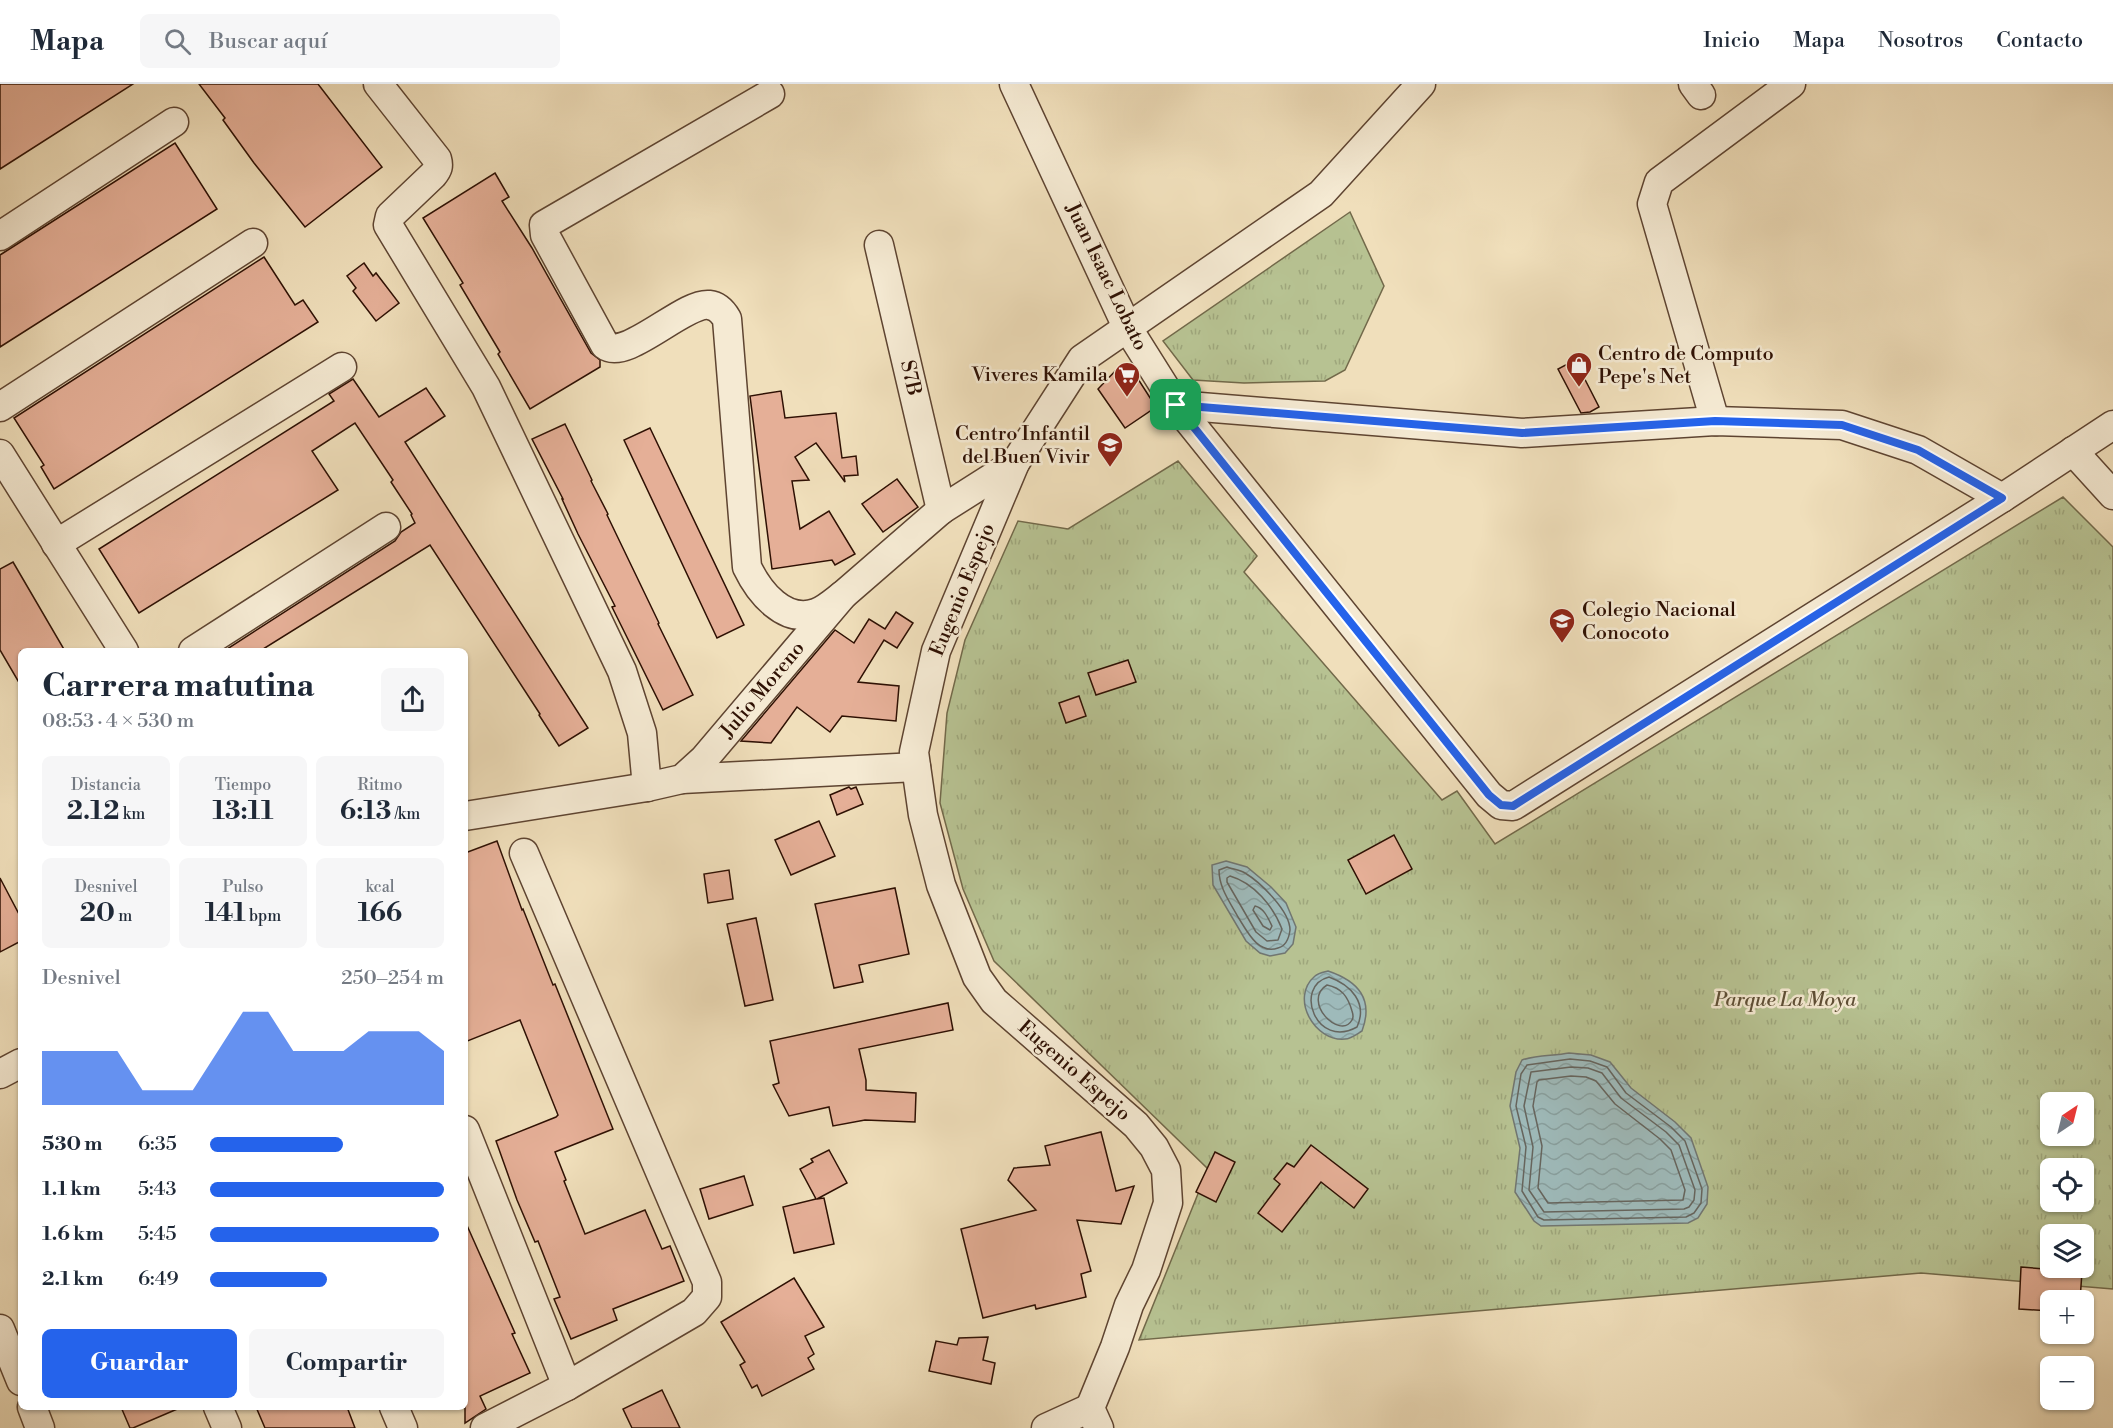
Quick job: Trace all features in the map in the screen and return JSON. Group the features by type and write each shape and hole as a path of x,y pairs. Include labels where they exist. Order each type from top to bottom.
{"street":[{"path":"378,84 438,163 438,168 433,175 390,216 388,225 486,387 622,671 642,733 647,788"},
{"name":"Juan Isaac Lobato","path":"1014,84 1127,327 1176,405 1489,795 1501,805 1513,806 2002,498"},
{"name":"Eugenio Espejo","path":"1094,1418 1129,1305 1146,1270 1168,1203 1166,1170 1154,1147 1136,1125 994,1001 977,977 940,885 923,816 914,752 936,651 1015,463 1082,359 1321,194 1421,84"},
{"path":"1715,421 1652,204 1654,194 1659,182 1791,84"},
{"path":"770,94 544,225 545,235 605,345 609,348 617,349 631,343 695,308 707,304 717,307 723,313 727,319 747,567 755,584 786,613 802,615 817,613 843,595"},
{"path":"0,236 174,122"},
{"path":"0,408 253,243"},
{"name":"S7B","path":"879,245 941,510"},
{"path":"56,544 342,367"},
{"path":"1176,405 1522,433 1715,421 1842,425 1918,450 2002,498 2113,425"},
{"path":"2073,451 2113,495"},
{"path":"0,454 122,648"},
{"name":"Julio Moreno","path":"468,816 647,788 682,778 704,759 843,595 941,510 1015,463"},
{"path":"198,648 386,527"},
{"path":"682,778 916,767"},
{"path":"485,1428 567,1386 694,1312 707,1297 707,1282 525,853"},
{"path":"0,1074 18,1065"},
{"path":"468,1138 567,1386"},
{"path":"0,1329 18,1374"},
{"path":"33,1410 40,1428"},
{"path":"219,1410 227,1428"},
{"path":"395,1410 403,1428"},
{"path":"1046,1428 1094,1418"}],"green space":[{"path":"1350,212 1384,286 1345,370 1325,381 1244,383 1193,380 1163,341"},
{"name":"Parque La Moya","path":"1178,461 1257,556 1244,572 1442,800 1457,791 1495,844 2063,497 2113,547 2113,1289 1921,1273 1139,1340 1208,1169 994,961 963,889 940,803 947,713 965,640 1018,521 1068,529"}],"water":[{"path":"1226,861 1247,867 1286,903 1296,927 1293,944 1285,953 1270,956 1260,953 1246,941 1213,885 1212,865"},
{"path":"1328,971 1348,980 1361,993 1364,1001 1366,1010 1362,1031 1349,1038 1334,1038 1324,1034 1315,1026 1305,1006 1304,996 1308,985 1316,975"},
{"path":"1569,1053 1591,1055 1610,1062 1631,1088 1675,1122 1691,1138 1708,1187 1707,1204 1698,1218 1688,1223 1541,1226 1534,1221 1515,1192 1520,1148 1510,1106 1516,1072 1522,1060"}],"building":[{"path":"0,84 133,84 0,169"},
{"path":"199,84 318,84 382,167 305,227 254,163 223,120 225,118"},
{"path":"175,143 217,209 0,347 0,255"},
{"path":"495,173 509,197 502,201 532,248 591,353 600,360 600,367 530,409 498,354 500,352 460,285 463,283 423,218"},
{"path":"264,257 295,305 303,300 318,322 54,489 41,467 44,465 14,418"},
{"path":"364,263 373,276 376,273 399,303 376,321 353,291 356,288 347,276"},
{"name":"Centro de Computo Pepe's Net","path":"1575,360 1599,407 1590,412 1581,413 1558,369"},
{"name":"Viveres Kamila","path":"1119,367 1131,368 1156,407 1125,428 1098,389"},
{"path":"353,379 379,417 426,388 445,416 405,442 588,728 559,746 430,545 265,648 229,648 395,541 401,532 415,523 412,514 391,482 393,480 355,423 312,451 338,490 139,613 99,549 334,401 329,394"},
{"path":"781,391 785,418 836,413 842,458 856,456 858,475 844,476 845,482 816,443 795,457 809,480 792,481 800,529 829,511 855,554 835,565 832,560 772,569 750,396"},
{"path":"565,424 693,695 663,710 612,607 615,606 532,439"},
{"path":"650,428 744,625 717,638 624,440"},
{"path":"897,479 918,507 883,532 862,504"},
{"path":"13,562 63,648 18,648 18,681 0,650 0,569"},
{"path":"896,612 913,623 897,648 884,640 858,682 899,686 896,721 842,716 830,732 797,707 771,743 741,741 835,630 854,643 869,619 885,629"},
{"path":"1128,660 1136,682 1096,695 1088,673"},
{"path":"1079,696 1086,716 1066,723 1059,703"},
{"path":"849,787 851,789 856,787 863,804 837,815 830,795"},
{"path":"819,821 835,856 791,875 775,840"},
{"path":"1394,835 1412,869 1366,894 1348,860"},
{"path":"497,841 522,910 553,985 555,984 613,1129 555,1152 585,1234 645,1210 662,1249 670,1246 684,1281 613,1309 617,1320 571,1339 554,1299 560,1297 538,1241 535,1242 517,1200 496,1141 558,1115 520,1020 468,1041 468,852"},
{"path":"729,870 733,899 708,903 704,874"},
{"path":"0,878 18,912 18,943 0,952"},
{"path":"895,888 909,954 859,965 863,982 834,988 815,904"},
{"path":"756,918 773,1000 745,1006 727,924"},
{"path":"948,1003 953,1030 859,1049 866,1090 916,1093 915,1122 865,1120 833,1126 829,1107 789,1116 773,1085 779,1083 770,1041"},
{"path":"1101,1132 1116,1191 1134,1186 1121,1224 1077,1220 1091,1271 1081,1274 1086,1297 1036,1309 1035,1305 983,1318 961,1229 1036,1210 1008,1180 1014,1168 1050,1165 1045,1146"},
{"path":"1311,1145 1368,1189 1354,1208 1321,1182 1282,1232 1258,1213 1280,1184 1274,1179 1287,1163 1294,1167"},
{"path":"829,1150 847,1183 817,1199 824,1198 834,1244 794,1253 783,1207 816,1199 800,1169 813,1162 811,1159"},
{"path":"1215,1152 1235,1162 1216,1202 1196,1192"},
{"path":"744,1176 753,1205 709,1219 700,1189"},
{"path":"468,1228 515,1333 512,1334 530,1373 480,1396 486,1409 465,1423 465,1410 468,1410"},
{"path":"2021,1267 2040,1269 2040,1278 2082,1278 2081,1290 2040,1290 2040,1310 2019,1309"},
{"path":"794,1278 824,1327 805,1336 814,1354 808,1358 814,1369 762,1396 757,1385 752,1388 740,1365 745,1362 721,1322"},
{"path":"988,1337 983,1360 995,1363 991,1384 929,1371 936,1341 957,1345 959,1338"},
{"path":"662,1390 680,1428 632,1428 623,1409"},
{"path":"122,1410 175,1410 133,1428 130,1428"},
{"path":"257,1410 348,1410 355,1428 265,1428"}],"place":[{"name":"Centro de Computo Pepe's Net","path":"1579,388"},
{"name":"Viveres Kamila","path":"1127,398"},
{"name":"Centro Infantil del Buen Vivir","path":"1110,468"},
{"name":"Colegio Nacional Conocoto","path":"1562,644"}],"route":[{"path":"1176,405 1522,433 1715,421 1842,425 1918,450 2002,498 1513,806 1501,805 1489,795 1176,405"}]}
